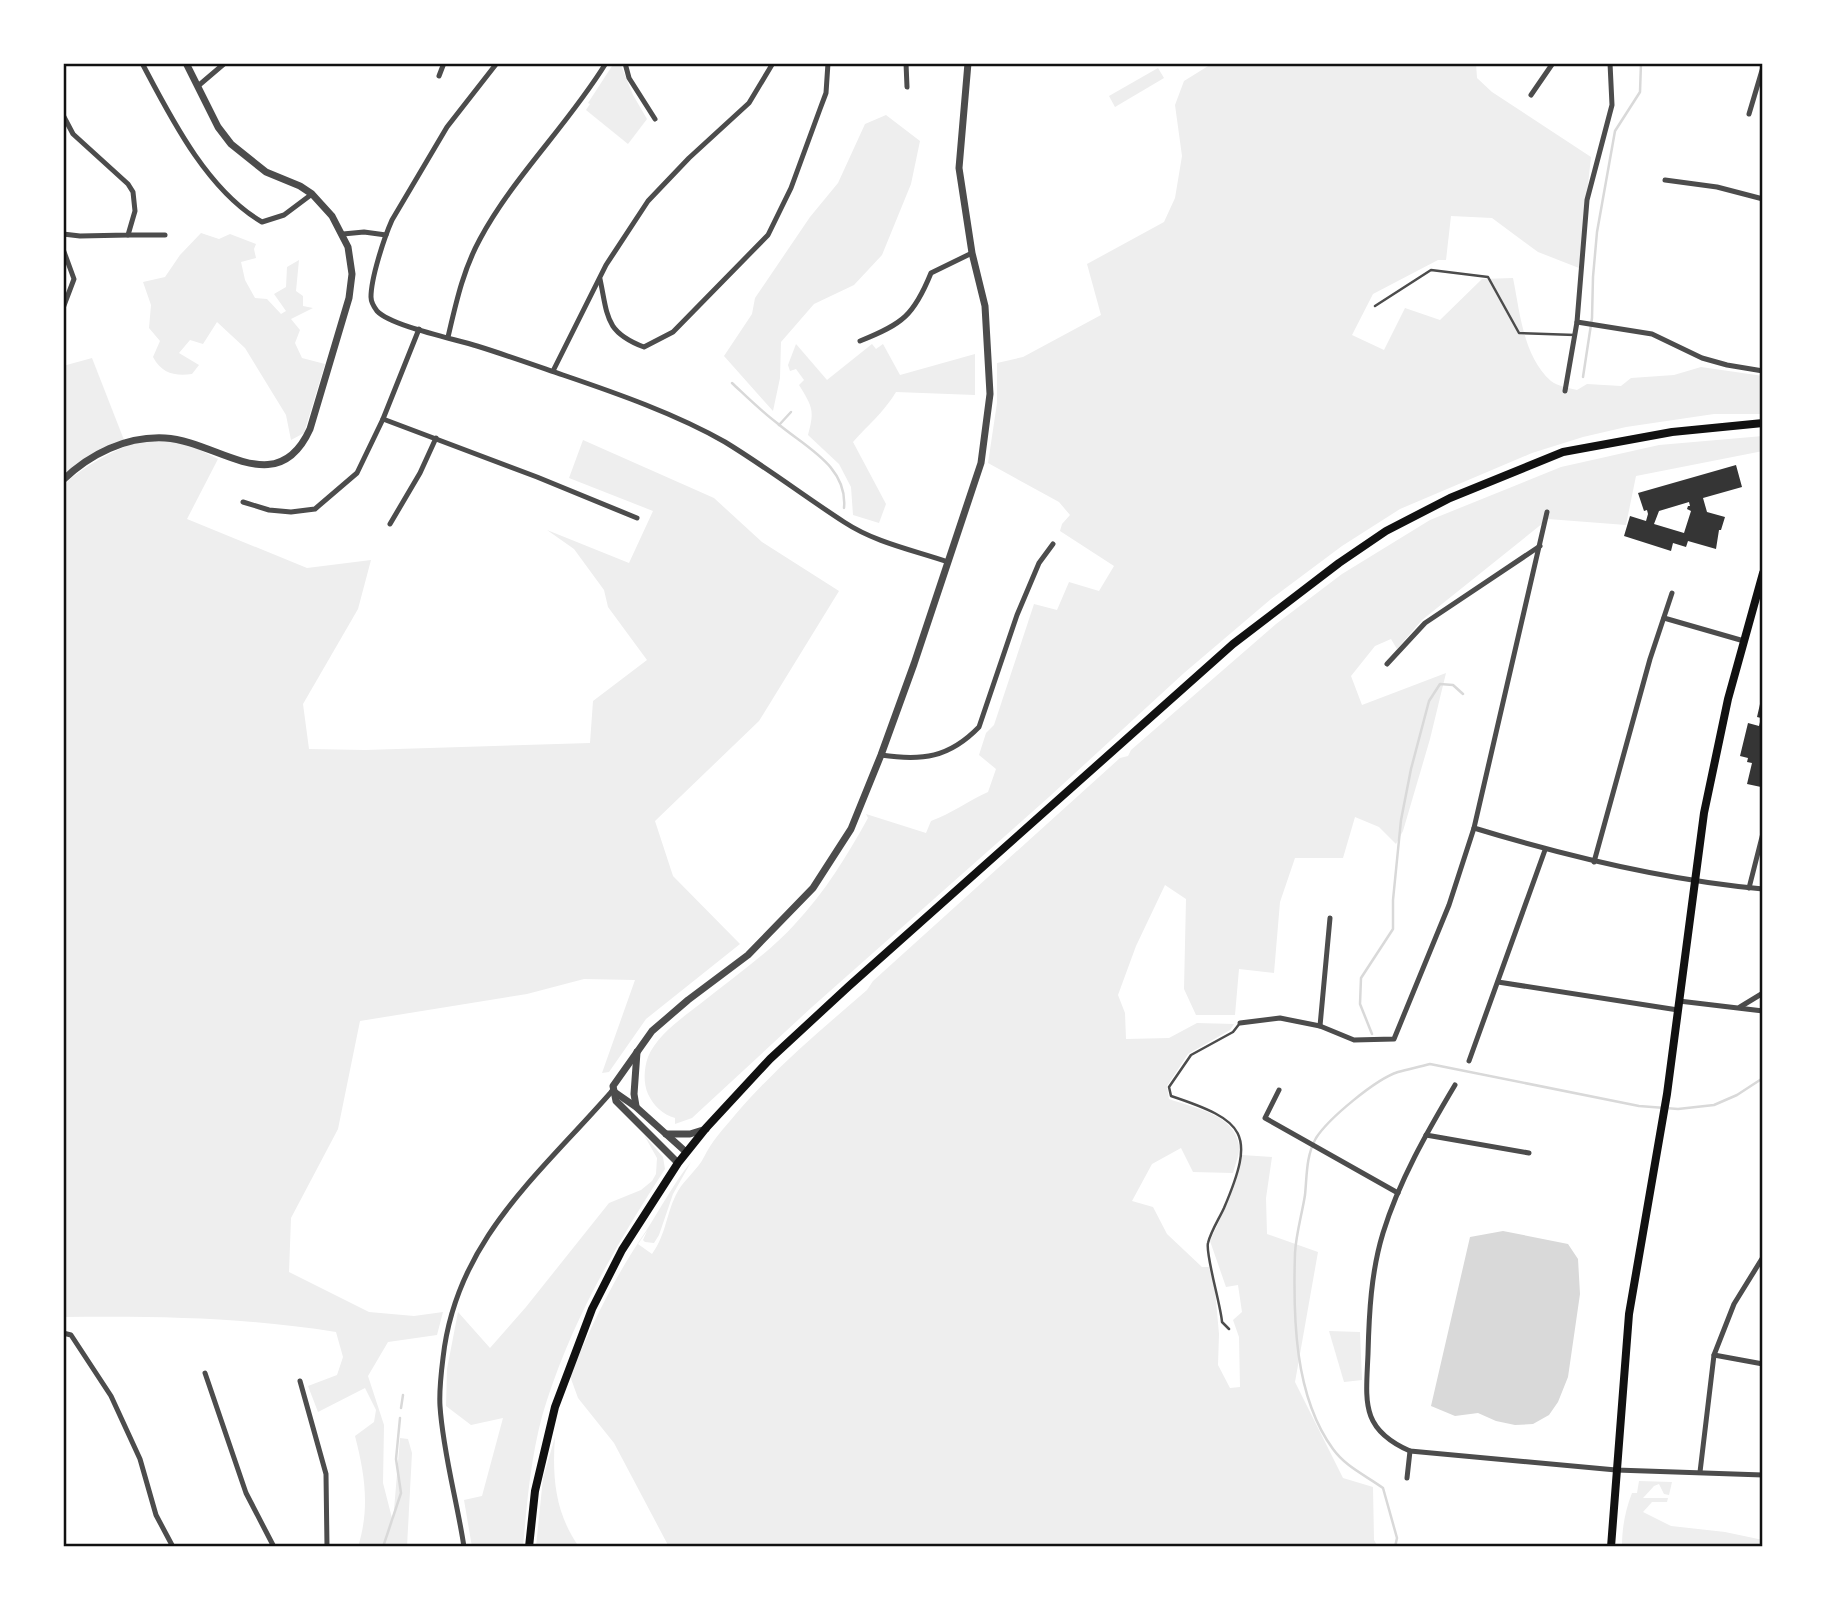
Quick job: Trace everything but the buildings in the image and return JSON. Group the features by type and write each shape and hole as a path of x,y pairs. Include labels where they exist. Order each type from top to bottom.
{"main road":[{"path":"529,1547 534,1490 555,1407 592,1309 622,1250 678,1163 706,1128 770,1059 849,986 1233,644 1339,563 1386,531 1450,498 1563,452 1672,432 1763,423"},
{"path":"1611,1547 1629,1314 1667,1094 1704,813 1715,757 1763,573"}],"street":[{"path":"142,63 214,183 242,210 262,222 285,215 312,194"},
{"path":"63,480 106,450 141,439 165,438 182,441 238,460 262,465 277,464 294,455 310,429 349,298 351,261 344,234 332,216 312,194 266,172 231,144 218,127 186,63"},
{"path":"198,86 225,63"},
{"path":"439,76 444,63"},
{"path":"497,63 439,139 405,195 386,235 372,288 372,304 381,315 553,371 640,403 722,441 786,480 844,522 893,546 948,562"},
{"path":"448,337 461,282 480,240 506,199 577,108 606,63"},
{"path":"625,63 629,78 655,119"},
{"path":"553,371 606,265 648,201 689,158 749,103 773,63"},
{"path":"600,279 614,330 625,340 644,346 673,332 768,235 792,188 820,109 827,85 828,63"},
{"path":"906,63 907,87"},
{"path":"678,1163 616,1101 613,1090 615,1080 652,1031 760,944 813,888 841,847 881,755 981,463 990,394 985,306 972,253 959,168 968,63"},
{"path":"1531,95 1553,63"},
{"path":"1565,391 1577,323 1587,200 1612,105 1610,63"},
{"path":"1749,114 1763,67"},
{"path":"63,115 73,134 128,184 133,192 135,211 128,234"},
{"path":"1665,180 1717,187 1763,199"},
{"path":"344,234 364,232 386,235"},
{"path":"63,234 165,235"},
{"path":"63,249 74,279 63,308"},
{"path":"860,341 880,333 908,316 921,296 930,273 972,253"},
{"path":"1577,323 1653,334 1702,358 1763,371"},
{"path":"243,502 280,511 315,509 358,473 419,329"},
{"path":"383,419 637,518"},
{"path":"390,524 420,474 436,438"},
{"path":"1240,1023 1280,1018 1320,1026 1354,1040 1394,1039 1449,905 1474,828 1547,512"},
{"path":"881,755 904,758 935,757 968,739 979,727 1017,615 1039,563 1054,544"},
{"path":"1387,664 1425,623 1540,546"},
{"path":"1594,862 1650,659 1672,593"},
{"path":"1664,618 1744,641"},
{"path":"1474,828 1594,862 1696,882 1763,889"},
{"path":"1749,888 1763,833"},
{"path":"1469,1061 1545,850"},
{"path":"1320,1026 1330,918"},
{"path":"1498,982 1679,1005 1763,1010 1761,995 1740,1007"},
{"path":"636,1107 634,1094 637,1052"},
{"path":"1455,1085 1426,1135 1398,1193 1382,1235 1370,1311 1366,1399 1375,1428 1394,1444 1410,1451 1616,1470 1763,1475"},
{"path":"613,1090 687,1152"},
{"path":"464,1547 443,1439 440,1404 445,1333 454,1300 467,1268 486,1235 512,1201 613,1090"},
{"path":"1279,1090 1265,1118 1398,1193"},
{"path":"665,1134 690,1134 706,1128"},
{"path":"1426,1135 1529,1153"},
{"path":"1700,1472 1714,1356 1734,1304 1763,1257"},
{"path":"63,1333 71,1335 111,1396 140,1460 156,1515 173,1547"},
{"path":"1714,1356 1763,1364"},
{"path":"205,1373 246,1493 274,1547"},
{"path":"300,1381 326,1474 327,1547"},
{"path":"1408,1478 1410,1451"}],"lane":[{"path":"1375,306 1431,270 1488,277 1519,333 1574,335"},
{"path":"1229,1329 1222,1322 1208,1244 1240,1168 1242,1145 1237,1131 1228,1121 1215,1112 1171,1096 1169,1087 1191,1055 1233,1032 1240,1023"}],"shaded area":[{"path":"614,63 620,63 633,95 647,119 628,144 586,110"},
{"path":"1213,63 1476,63 1477,78 1492,92 1591,157 1579,268 1538,252 1492,218 1451,216 1446,260 1438,260 1373,294 1352,335 1384,350 1405,308 1440,320 1482,279 1513,278 1524,333 1534,359 1554,383 1577,390 1587,384 1621,386 1631,378 1674,375 1701,367 1763,376 1763,414 1714,414 1626,427 1583,437 1532,453 1400,509 1342,546 1271,599 1184,673 692,1118 675,1124 675,1118 663,1112 653,1102 645,1085 647,1061 657,1041 678,1021 762,956 795,924 844,860 868,818 866,814 926,833 931,821 988,792 996,769 979,755 986,733 994,725 1034,604 1057,610 1069,582 1099,591 1114,566 1060,531 1070,515 1059,502 988,463 997,403 997,363 1023,357 1101,315 1087,264 1164,222 1175,198 1182,156 1175,105 1184,81"},
{"path":"1158,68 1164,78 1115,107 1109,96"},
{"path":"886,115 920,141 911,184 882,255 854,285 814,304 781,342 780,378 773,411 724,356 752,314 755,298 810,217 838,183 865,124"},
{"path":"201,233 219,239 230,234 256,244 256,258 241,262 245,280 255,298 267,299 281,314 286,311 274,294 286,287 287,267 299,260 296,291 303,296 303,306 313,308 291,319 300,330 295,343 302,358 325,364 304,433 291,440 286,415 245,348 217,322 203,344 190,340 179,353 199,365 192,374 170,373 160,367 153,357 160,341 149,328 151,305 143,282 165,277 180,255"},
{"path":"796,344 827,380 872,344 876,349 883,344 900,375 975,354 975,395 896,392 853,442 886,504 879,523 853,515 851,487 839,464 808,435 811,408 799,385 804,380 796,369 790,371 788,365"},
{"path":"92,358 124,440 63,481 63,366"},
{"path":"1763,436 1763,451 1636,476 1626,525 1548,519 1422,620 1397,649 1391,639 1375,646 1351,676 1362,705 1446,673 1430,739 1403,831 1396,844 1379,827 1355,817 1343,858 1295,858 1280,902 1274,973 1239,969 1235,1015 1196,1015 1184,989 1186,899 1165,885 1136,946 1118,995 1125,1013 1126,1039 1169,1038 1197,1023 1234,1024 1230,1030 1188,1054 1167,1086 1169,1099 1201,1109 1230,1126 1239,1146 1233,1173 1193,1172 1181,1148 1152,1164 1132,1201 1153,1207 1167,1234 1202,1267 1209,1267 1215,1290 1219,1334 1218,1365 1230,1388 1240,1387 1239,1337 1233,1320 1242,1312 1238,1285 1226,1287 1210,1241 1226,1206 1242,1155 1272,1157 1266,1198 1267,1234 1318,1252 1295,1382 1343,1478 1373,1487 1374,1540 1378,1547 669,1547 614,1443 578,1398 570,1376 614,1283 635,1248 678,1179 691,1162 673,1194 654,1243 643,1240 647,1231 638,1244 652,1254 681,1187 722,1130 766,1081 1120,758 1128,756 1131,750 1276,624 1342,574 1430,520 1561,467 1659,445"},
{"path":"140,440 182,441 218,459 187,519 307,568 371,560 358,609 303,704 309,749 365,750 590,743 593,701 647,660 608,607 604,590 574,549 547,530 629,563 653,511 569,478 583,440 714,498 762,542 839,591 759,721 655,821 673,876 740,944 646,1019 609,1072 602,1073 635,980 584,979 527,994 360,1021 338,1129 291,1218 289,1272 369,1312 414,1316 443,1312 437,1335 388,1342 368,1376 384,1425 383,1483 393,1522 400,1438 408,1439 412,1453 407,1547 358,1547 364,1519 365,1492 355,1436 374,1422 376,1410 365,1388 318,1412 308,1386 337,1375 343,1357 336,1332 200,1318 63,1317 63,485 100,459"},
{"path":"644,1135 663,1157 665,1169 598,1280 558,1369 537,1435 523,1547 472,1547 464,1500 482,1496 503,1418 471,1425 446,1406 447,1369 458,1312 490,1348 609,1203 641,1190 652,1181 656,1174 657,1158"},
{"path":"1503,1231 1568,1244 1578,1259 1580,1294 1568,1377 1558,1402 1549,1415 1533,1424 1515,1425 1478,1413 1455,1416 1431,1406 1470,1237"},
{"path":"1329,1331 1360,1332 1362,1380 1344,1382"},
{"path":"555,1437 554,1466 560,1508 579,1547 536,1547 543,1478"},
{"path":"1639,1481 1672,1482 1669,1495 1664,1494 1659,1484 1643,1498 1668,1498 1667,1502 1652,1502 1643,1512 1671,1526 1725,1532 1763,1540 1763,1547 1622,1547 1626,1513 1632,1493 1637,1493"}],"waterway":[{"path":"1583,377 1592,318 1597,232 1615,131 1640,92 1641,63"},
{"path":"732,383 765,414 812,449 832,469 839,480 844,508"},
{"path":"779,425 791,412"},
{"path":"1372,1034 1360,1004 1361,978 1393,929 1393,900 1401,820 1429,701 1440,684 1453,685 1463,694"},
{"path":"1395,1547 1397,1538 1383,1488 1350,1466 1333,1449 1320,1428 1303,1380 1296,1329 1296,1246 1309,1159 1316,1138 1322,1130 1378,1082 1398,1072 1430,1064 1639,1106 1678,1109 1714,1105 1737,1095 1763,1078"},
{"path":"401,1408 403,1395"},
{"path":"383,1547 401,1493 396,1459 400,1418"}]}
